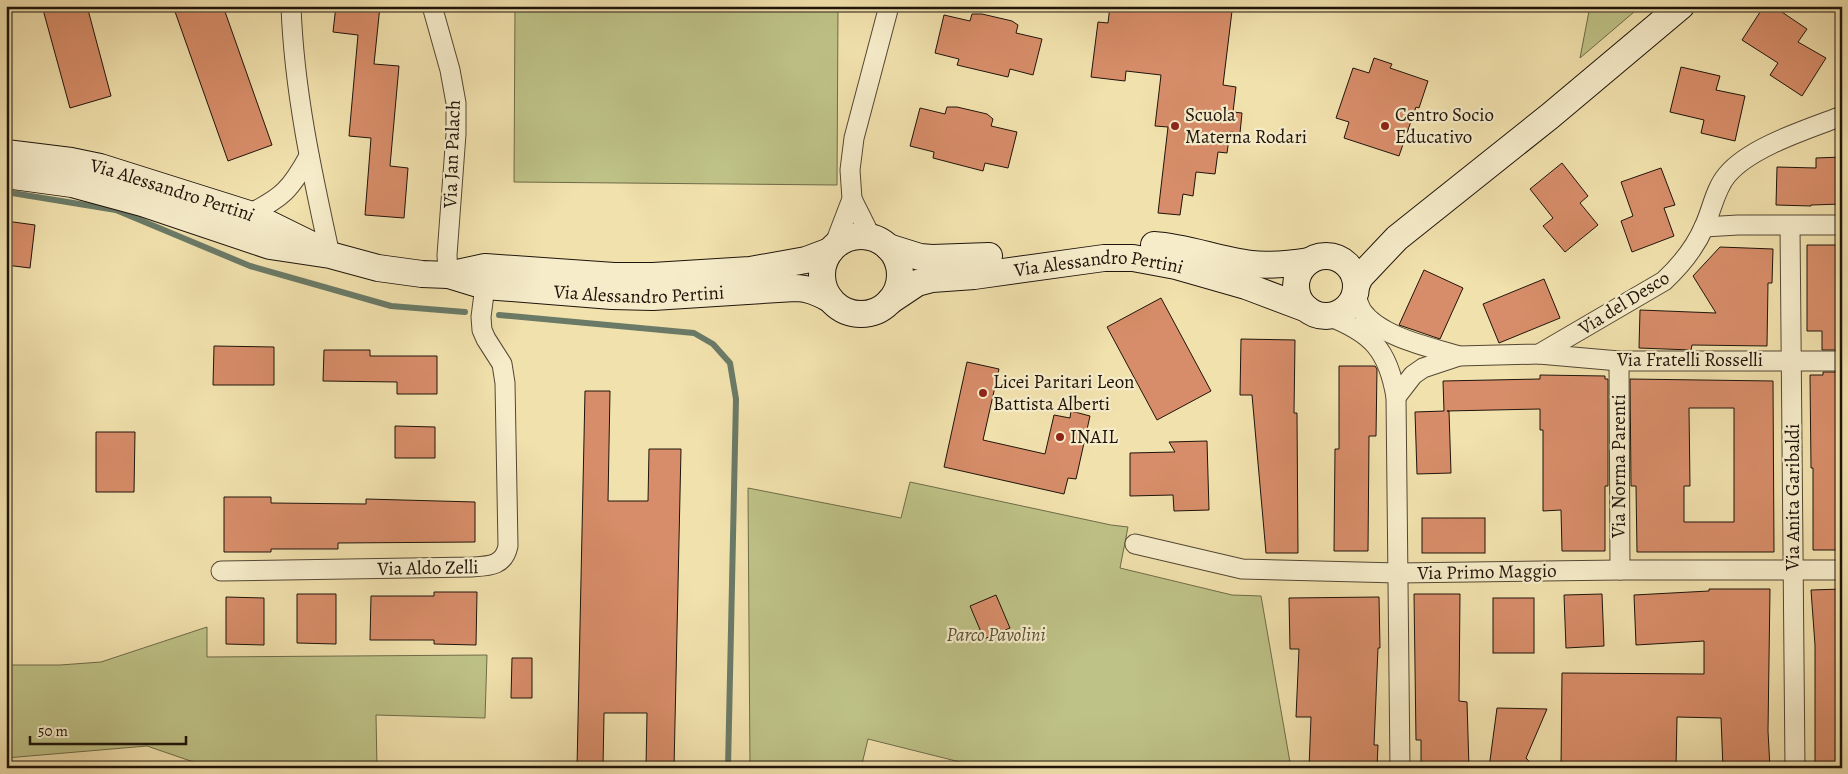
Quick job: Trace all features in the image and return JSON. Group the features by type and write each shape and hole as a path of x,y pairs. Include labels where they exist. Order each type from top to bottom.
{"street":[{"path":"291,6 293,47 309,156 330,255"},
{"name":"Via Jan Palach","path":"432,6 450,70 456,103 456,142 447,255 448,275"},
{"path":"852,199 879,242 896,258 900,270 897,290 890,301 871,313 855,314 841,309 830,299 823,285 822,270 852,199 850,170 854,138 889,6"},
{"path":"1459,356 1397,337 1374,323 1362,310 1356,290 1353,272 1347,264 1320,259 1303,267 1296,284 1297,293 1301,301 1318,312 1337,314 1345,309 1352,302 1356,290 1360,277 1397,238 1530,132 1681,6"},
{"name":"Via del Desco","path":"1459,356 1539,354 1664,281 1676,270 1688,254 1704,227 1712,203 1727,175 1748,157 1789,137 1842,116"},
{"name":"Via Alessandro Pertini","path":"6,153 100,166 249,214 330,255"},
{"path":"249,214 274,202 287,191 299,175 309,156"},
{"name":"Via Alessandro Pertini","path":"6,175 72,184 142,203 270,246 330,255 394,271 448,275 485,286 612,296 653,297 806,288 830,299"},
{"path":"1704,227 1738,225 1842,226"},
{"name":"Via Anita Garibaldi","path":"1790,226 1795,768"},
{"path":"832,248 852,237 879,242"},
{"name":"Via Alessandro Pertini","path":"879,242 920,257 946,259 993,256 1109,243 1162,246 1248,263 1281,265 1320,259 1397,238"},
{"name":"Via Alessandro Pertini","path":"448,275 485,267 614,276 653,276 750,270 806,260 832,248"},
{"name":"Via Alessandro Pertini","path":"890,301 917,283 932,279 974,276 1104,258 1132,258 1176,266 1246,286 1359,329 1379,348 1392,373 1396,397 1400,768"},
{"name":"Via Aldo Zelli","path":"221,571 472,568 491,566 499,563 504,558 508,546 505,383 502,364 482,330 481,317 485,286"},
{"name":"Via Fratelli Rosselli","path":"1539,354 1619,361 1842,361"},
{"path":"1396,397 1413,375 1423,368 1459,356"},
{"name":"Via Norma Parenti","path":"1619,361 1620,570"},
{"name":"Via Primo Maggio","path":"1135,544 1242,569 1398,573 1842,570"}],"green space":[{"path":"515,6 838,6 837,185 514,182"},
{"path":"1590,6 1641,6 1580,58"},
{"name":"Parco Pavolini","path":"910,482 1128,527 1120,568 1232,595 1261,596 1291,768 984,768 868,739 861,768 750,768 748,488 901,518"},
{"path":"207,627 207,657 487,655 485,718 376,715 377,768 211,768 147,746 6,758 6,665 60,665 101,662"}],"building":[{"path":"42,6 87,6 111,96 70,108"},
{"path":"173,6 223,6 272,145 228,161"},
{"path":"336,6 380,6 374,64 399,66 390,166 408,168 404,218 365,215 371,138 349,136 358,35 333,32"},
{"path":"1110,6 1189,6 1232,11 1223,85 1236,87 1233,112 1242,113 1240,133 1230,132 1227,153 1218,152 1215,174 1196,172 1193,196 1183,194 1180,215 1158,213 1168,127 1155,126 1161,75 1126,71 1125,81 1091,77 1098,22 1108,23"},
{"path":"1764,6 1773,6 1807,29 1798,42 1826,58 1802,96 1770,75 1778,63 1742,40"},
{"path":"972,14 982,14 1012,21 1018,25 1016,33 1042,39 1033,75 1010,69 1008,77 957,65 959,59 935,53 944,15 970,21"},
{"path":"1374,58 1392,64 1390,68 1428,81 1419,108 1416,107 1399,156 1344,138 1349,122 1336,118 1353,68 1369,73"},
{"path":"1681,67 1720,76 1716,90 1745,96 1735,141 1701,133 1704,120 1670,112"},
{"path":"947,107 957,107 987,114 993,119 991,126 1017,132 1008,168 985,163 983,171 933,158 934,152 910,146 920,108 945,114"},
{"path":"1842,157 1842,204 1811,206 1776,205 1777,167 1816,168 1816,158"},
{"path":"1562,163 1588,196 1580,203 1598,225 1565,252 1543,226 1553,218 1530,189"},
{"path":"1661,168 1675,205 1664,208 1674,236 1632,252 1621,221 1633,216 1621,182"},
{"path":"6,221 35,225 30,268 6,265"},
{"path":"1807,245 1842,245 1842,350 1822,350 1822,331 1807,331"},
{"path":"1720,247 1773,249 1772,283 1768,283 1767,346 1692,345 1691,350 1639,348 1640,310 1716,313 1693,276"},
{"path":"1424,270 1463,288 1440,339 1399,325"},
{"path":"1544,279 1560,318 1499,343 1483,304"},
{"path":"1161,298 1211,391 1157,420 1107,327"},
{"path":"1241,339 1295,340 1294,413 1297,413 1298,553 1266,553 1252,395 1240,395"},
{"path":"214,346 274,347 274,385 213,385"},
{"path":"324,350 370,350 370,356 437,356 437,394 397,394 397,382 323,381"},
{"path":"967,362 999,369 983,440 1045,454 1054,415 1070,418 1071,411 1090,416 1076,479 1068,478 1064,494 944,467"},
{"path":"1339,366 1375,366 1377,369 1376,436 1369,436 1368,551 1334,551 1335,449 1339,449"},
{"path":"1823,372 1842,372 1842,550 1813,550 1810,375 1823,375"},
{"path":"1540,375 1605,376 1605,379 1608,379 1608,486 1605,486 1605,551 1562,551 1561,510 1543,511 1543,430 1540,430 1540,409 1447,411 1449,411 1451,473 1417,474 1415,412 1444,411 1443,381 1540,379"},
{"path":"1630,379 1773,381 1774,552 1637,552 1636,486 1631,486","holes":["1689,408 1734,408 1734,522 1684,522 1684,486 1690,486"]},
{"path":"585,391 610,391 608,501 648,501 649,449 681,449 674,768 646,768 647,713 604,713 603,768 577,768"},
{"path":"395,426 435,427 435,458 395,458"},
{"path":"96,432 135,432 134,492 96,492"},
{"path":"1207,441 1209,510 1174,511 1173,495 1130,496 1130,453 1175,452 1169,442"},
{"path":"224,497 271,497 271,503 366,504 366,499 475,502 475,542 338,543 338,549 271,549 271,552 224,552"},
{"path":"1422,518 1485,518 1485,553 1422,553"},
{"path":"1709,589 1770,589 1768,731 1770,768 1723,768 1721,718 1677,717 1676,768 1561,767 1562,673 1704,674 1704,641 1636,645 1634,595 1709,591"},
{"path":"1842,589 1842,768 1815,768 1815,645 1811,590"},
{"path":"434,592 477,592 476,645 434,644 434,640 370,640 371,596 434,596"},
{"path":"297,594 336,594 336,644 297,643"},
{"path":"1414,594 1460,594 1459,701 1467,702 1469,768 1421,768 1421,740 1416,740"},
{"path":"1602,594 1604,646 1566,648 1564,595"},
{"path":"996,595 1010,628 984,639 970,606"},
{"path":"226,597 264,598 264,645 226,644"},
{"path":"1379,597 1380,648 1378,648 1374,745 1378,745 1377,768 1309,768 1311,717 1296,717 1299,649 1290,649 1289,598"},
{"path":"1493,598 1534,598 1534,653 1493,653"},
{"path":"512,658 532,658 532,698 511,698"},
{"path":"1497,708 1547,709 1526,758 1535,768 1489,768"}],"waterway":[{"path":"6,192 116,210 250,266 391,306 465,312"},
{"path":"499,315 694,333 713,344 730,363 736,399 728,768"}],"place":[{"name":"Scuola Materna Rodari","path":"1175,126"},
{"name":"Centro Socio Educativo","path":"1385,126"},
{"name":"Licei Paritari Leon Battista Alberti","path":"983,393"},
{"name":"INAIL","path":"1060,437"}]}
